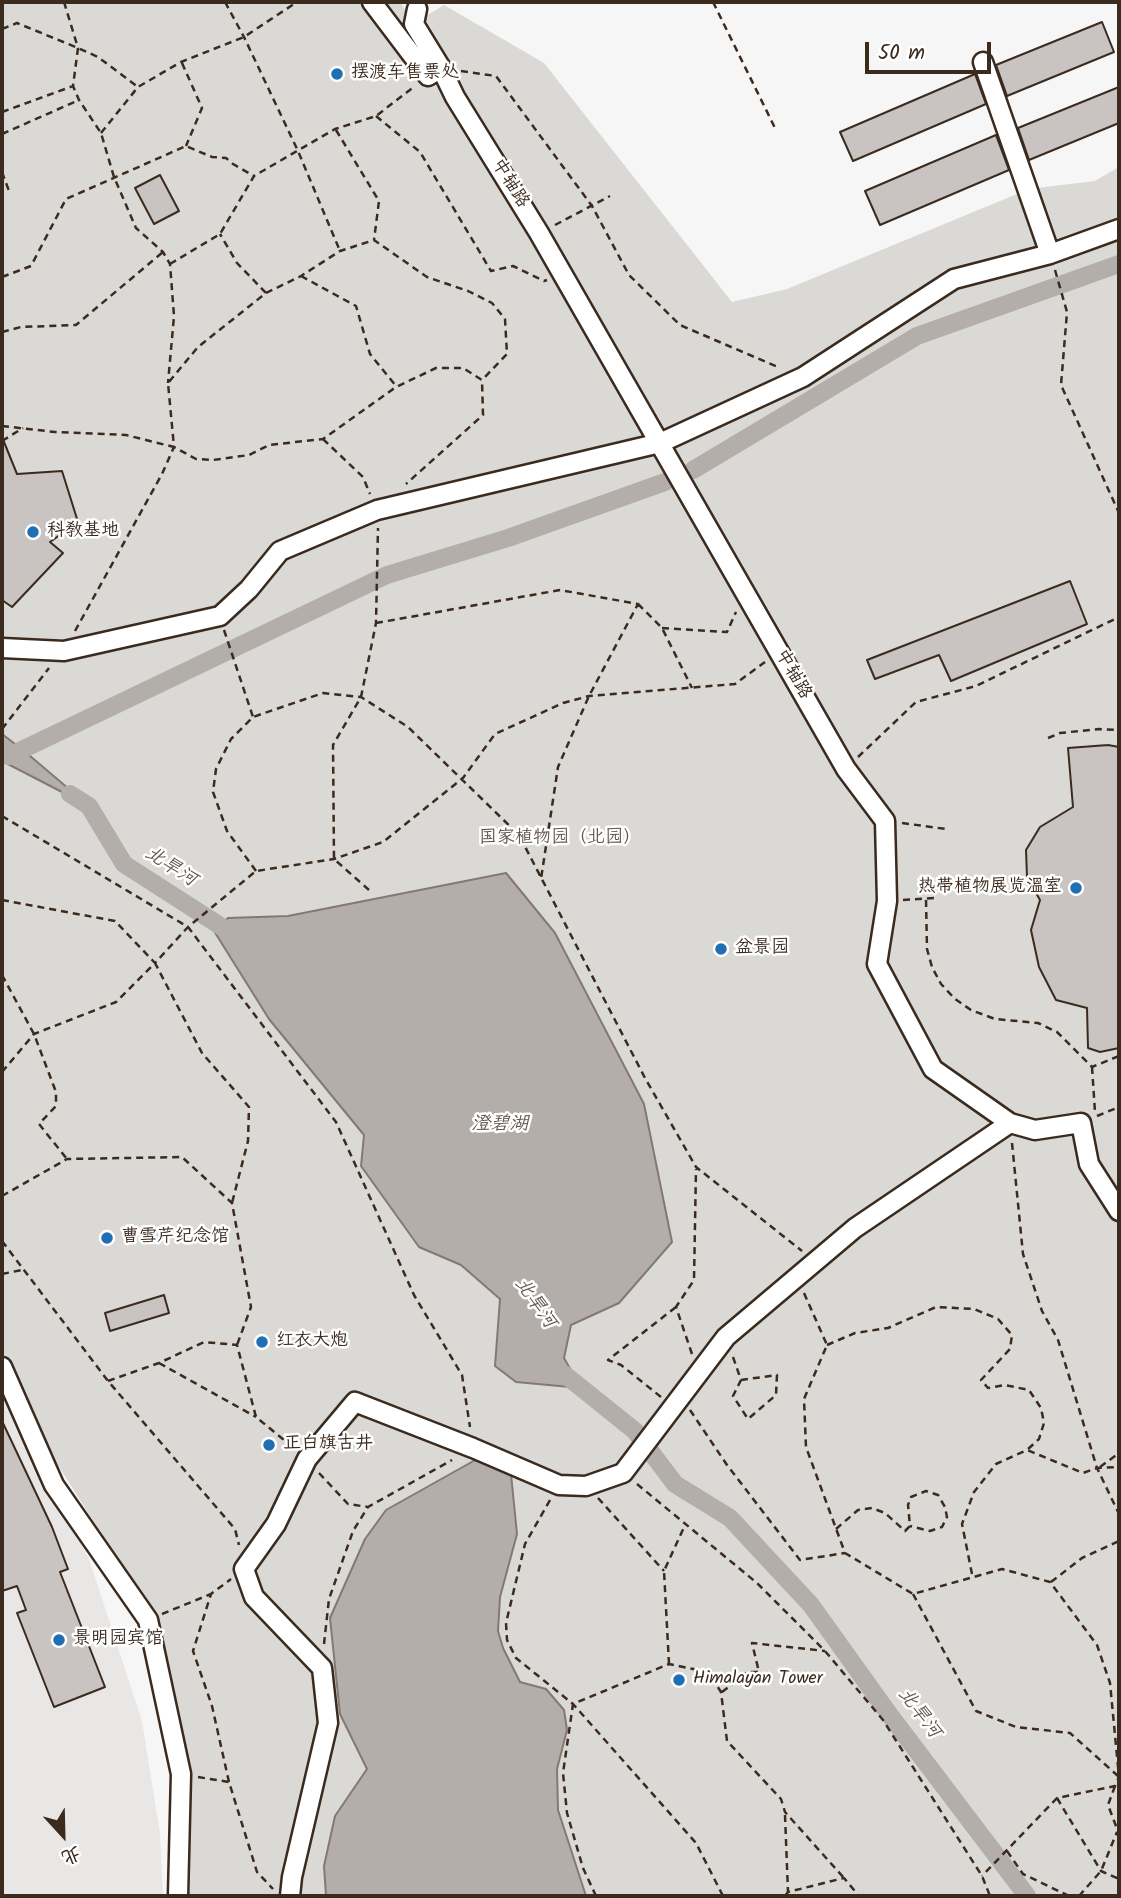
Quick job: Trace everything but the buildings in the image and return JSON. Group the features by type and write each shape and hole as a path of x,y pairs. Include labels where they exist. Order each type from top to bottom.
{"street":[{"path":"372,2 435,72"},
{"path":"419,4 414,23 435,72"},
{"path":"983,62 1050,254"},
{"name":"中轴路","path":"435,72 455,97 539,233 846,768 885,821"},
{"path":"2,648 64,651 220,616 249,589 280,551 377,510 660,443 803,377 954,279 1050,254 1119,229"},
{"path":"885,821 887,901 877,964 933,1069 1010,1122 1035,1130 1089,1120 1089,1164 1119,1211"},
{"path":"290,1896 292,1877 328,1723 322,1668 254,1597 244,1569 276,1524 307,1459 355,1402 474,1448 559,1485 586,1486 623,1473 726,1338 855,1228 1010,1122"},
{"path":"2,1367 54,1485 148,1620 181,1774 177,1896"}],"path":[{"path":"3,726 64,651 162,474 174,447 168,383 174,316 170,264 163,253 136,228 114,177 102,133 79,100 73,86 78,48 64,2"},
{"path":"225,2 298,152 340,251"},
{"path":"102,133 138,87 181,62 244,37 297,2"},
{"path":"713,2 776,130"},
{"path":"2,29 17,23 78,48 98,57 138,87"},
{"path":"2,277 31,266 66,199 186,146 202,108 181,62"},
{"path":"170,264 220,234 254,176 335,129 376,116 435,72 496,76 592,206 629,275 680,325 803,377"},
{"path":"2,111 73,86"},
{"path":"2,134 79,100"},
{"path":"376,116 420,152 491,271 513,266 544,281 563,274"},
{"path":"335,129 379,201 374,240"},
{"path":"186,146 212,157 226,158 254,176"},
{"path":"2,172 9,191"},
{"path":"539,233 610,196"},
{"path":"220,234 237,263 265,293"},
{"path":"168,383 198,347 265,293 301,276 340,251 374,240"},
{"path":"374,240 427,277 468,291 492,303 505,319 507,354 482,380 483,415 406,484"},
{"path":"2,332 21,327 76,325 163,253"},
{"path":"1050,254 1067,312 1061,385 1119,513"},
{"path":"301,276 356,306 370,354 396,387"},
{"path":"2,426 55,432 126,435 174,447 196,459 213,460 249,455 269,445 324,439 396,387 436,368 463,368 482,380"},
{"path":"2,440 23,428"},
{"path":"324,439 363,477 377,510 376,621 361,697 333,745 334,859 369,890"},
{"path":"376,621 560,590 638,604 662,628 692,688"},
{"path":"662,628 727,632 744,591"},
{"path":"541,879 558,767 589,696 638,604"},
{"path":"220,616 253,717"},
{"path":"846,768 916,702 976,686 1119,617"},
{"path":"2,1072 34,1034 116,1002 188,927 256,871 334,859 383,842 463,778 495,734 563,703 589,696 735,684 779,651"},
{"path":"256,871 228,831 213,792 216,769 231,739 253,717 323,693 361,697 408,726 519,835 645,1078 696,1167 815,1262"},
{"path":"1048,738 1060,733 1086,730 1119,730"},
{"path":"2,816 188,927 336,1122 414,1295 462,1375 474,1448 368,1507 353,1531 328,1599 322,1668"},
{"path":"885,821 946,829"},
{"path":"887,901 934,898"},
{"path":"2,900 115,920 155,963 202,1054 249,1107 248,1141 232,1203 251,1307 237,1345 256,1417"},
{"path":"926,900 927,949 941,984 955,999 971,1010 995,1019 1038,1023 1057,1032 1092,1067 1089,1120 1119,1107"},
{"path":"2,975 34,1034 56,1092 56,1106 39,1124 67,1159"},
{"path":"1092,1067 1119,1056"},
{"path":"1010,1122 1023,1254 1042,1311 1058,1340 1097,1468 1119,1514"},
{"path":"2,1196 67,1159 183,1157 232,1203"},
{"path":"696,1167 694,1280 676,1307 608,1360 621,1365 678,1403 800,1560 845,1553"},
{"path":"2,1241 108,1381 235,1529 244,1569 211,1594 148,1620"},
{"path":"2,1274 22,1270"},
{"path":"797,1277 827,1345"},
{"path":"676,1307 698,1374"},
{"path":"972,1575 961,1524 974,1492 996,1464 1027,1450 1039,1439 1044,1423 1041,1408 1029,1391 1005,1385 988,1388 981,1380 1010,1349 1012,1335 998,1320 974,1309 936,1307 888,1328 855,1333 827,1345 804,1399 806,1447 845,1553 913,1594 976,1711 1016,1727 1070,1733 1119,1777"},
{"path":"726,1338 741,1380 733,1396 748,1419 776,1395 777,1375 741,1380"},
{"path":"108,1381 159,1363 204,1342 237,1345"},
{"path":"159,1363 256,1417 307,1459 348,1504 368,1507"},
{"path":"1027,1450 1083,1473 1097,1468 1119,1453"},
{"path":"1097,1468 1119,1467"},
{"path":"623,1473 757,1583 825,1651 883,1720 982,1876 990,1896"},
{"path":"559,1485 525,1544 506,1623 508,1640 516,1658 573,1704 696,1843 723,1896"},
{"path":"586,1486 664,1571"},
{"path":"926,1491 938,1495 947,1517 942,1527 930,1531 910,1526 908,1505 911,1497 926,1491"},
{"path":"836,1529 858,1510 872,1508 885,1513 905,1531 910,1526"},
{"path":"669,1664 664,1571 685,1525"},
{"path":"1050,1582 1082,1558 1119,1541"},
{"path":"913,1594 972,1575 1002,1569 1050,1582 1097,1645 1110,1683 1119,1777 1108,1805 1118,1833 1101,1871 1079,1896"},
{"path":"211,1594 193,1651 212,1706 229,1782 257,1872 280,1896"},
{"path":"721,1692 748,1672 759,1672 752,1643 825,1651"},
{"path":"573,1704 669,1664 708,1672 721,1692 727,1741 781,1799 785,1812 788,1892 785,1896"},
{"path":"573,1704 563,1773 570,1824 583,1868 596,1896"},
{"path":"181,1774 229,1782"},
{"path":"982,1876 1057,1798 1115,1786"},
{"path":"1057,1798 1101,1871 1119,1879"},
{"path":"785,1812 859,1896"},
{"path":"1007,1851 1024,1874 1069,1896"},
{"path":"788,1892 844,1878"}],"shaded area":[{"name":"景明园宾馆","path":"2,1394 89,1559 142,1721 160,1834 163,1896 2,1896"}],"green space":[{"name":"国家植物园（北园）","path":"2,2 400,2 414,23 444,5 544,63 732,302 787,289 1029,189 1095,181 1119,167 1119,1896 188,1896 186,1884 191,1775 156,1621 2,1376"}],"water":[{"path":"2,734 23,750 89,806 2,761"},
{"name":"澄碧湖","path":"506,873 555,933 644,1104 672,1242 619,1303 571,1325 564,1358 581,1388 516,1382 495,1366 500,1299 461,1265 419,1247 361,1166 364,1135 269,1019 214,931 228,918 288,916"},
{"path":"477,1459 511,1474 517,1534 500,1597 498,1631 503,1648 520,1682 546,1689 564,1710 567,1730 557,1769 558,1810 586,1896 326,1896 324,1866 335,1816 367,1769 340,1714 330,1618 365,1539 386,1510"}],"waterway":[{"path":"693,470 917,336 1119,264"},
{"path":"9,756 387,575 508,538 665,482"},
{"name":"北旱河","path":"70,794 89,806 124,864 239,938"},
{"name":"北旱河","path":"564,1374 635,1431 675,1484 730,1518 811,1605 889,1714 1027,1896"}],"place":[{"name":"摆渡车售票处","path":"337,74"},
{"name":"科教基地","path":"33,532"},
{"name":"热带植物展览温室","path":"1076,888"},
{"name":"盆景园","path":"721,949"},
{"name":"曹雪芹纪念馆","path":"107,1238"},
{"name":"红衣大炮","path":"262,1342"},
{"name":"正白旗古井","path":"269,1445"},
{"name":"景明园宾馆","path":"59,1640"},
{"name":"Himalayan Tower","path":"679,1680"}]}
